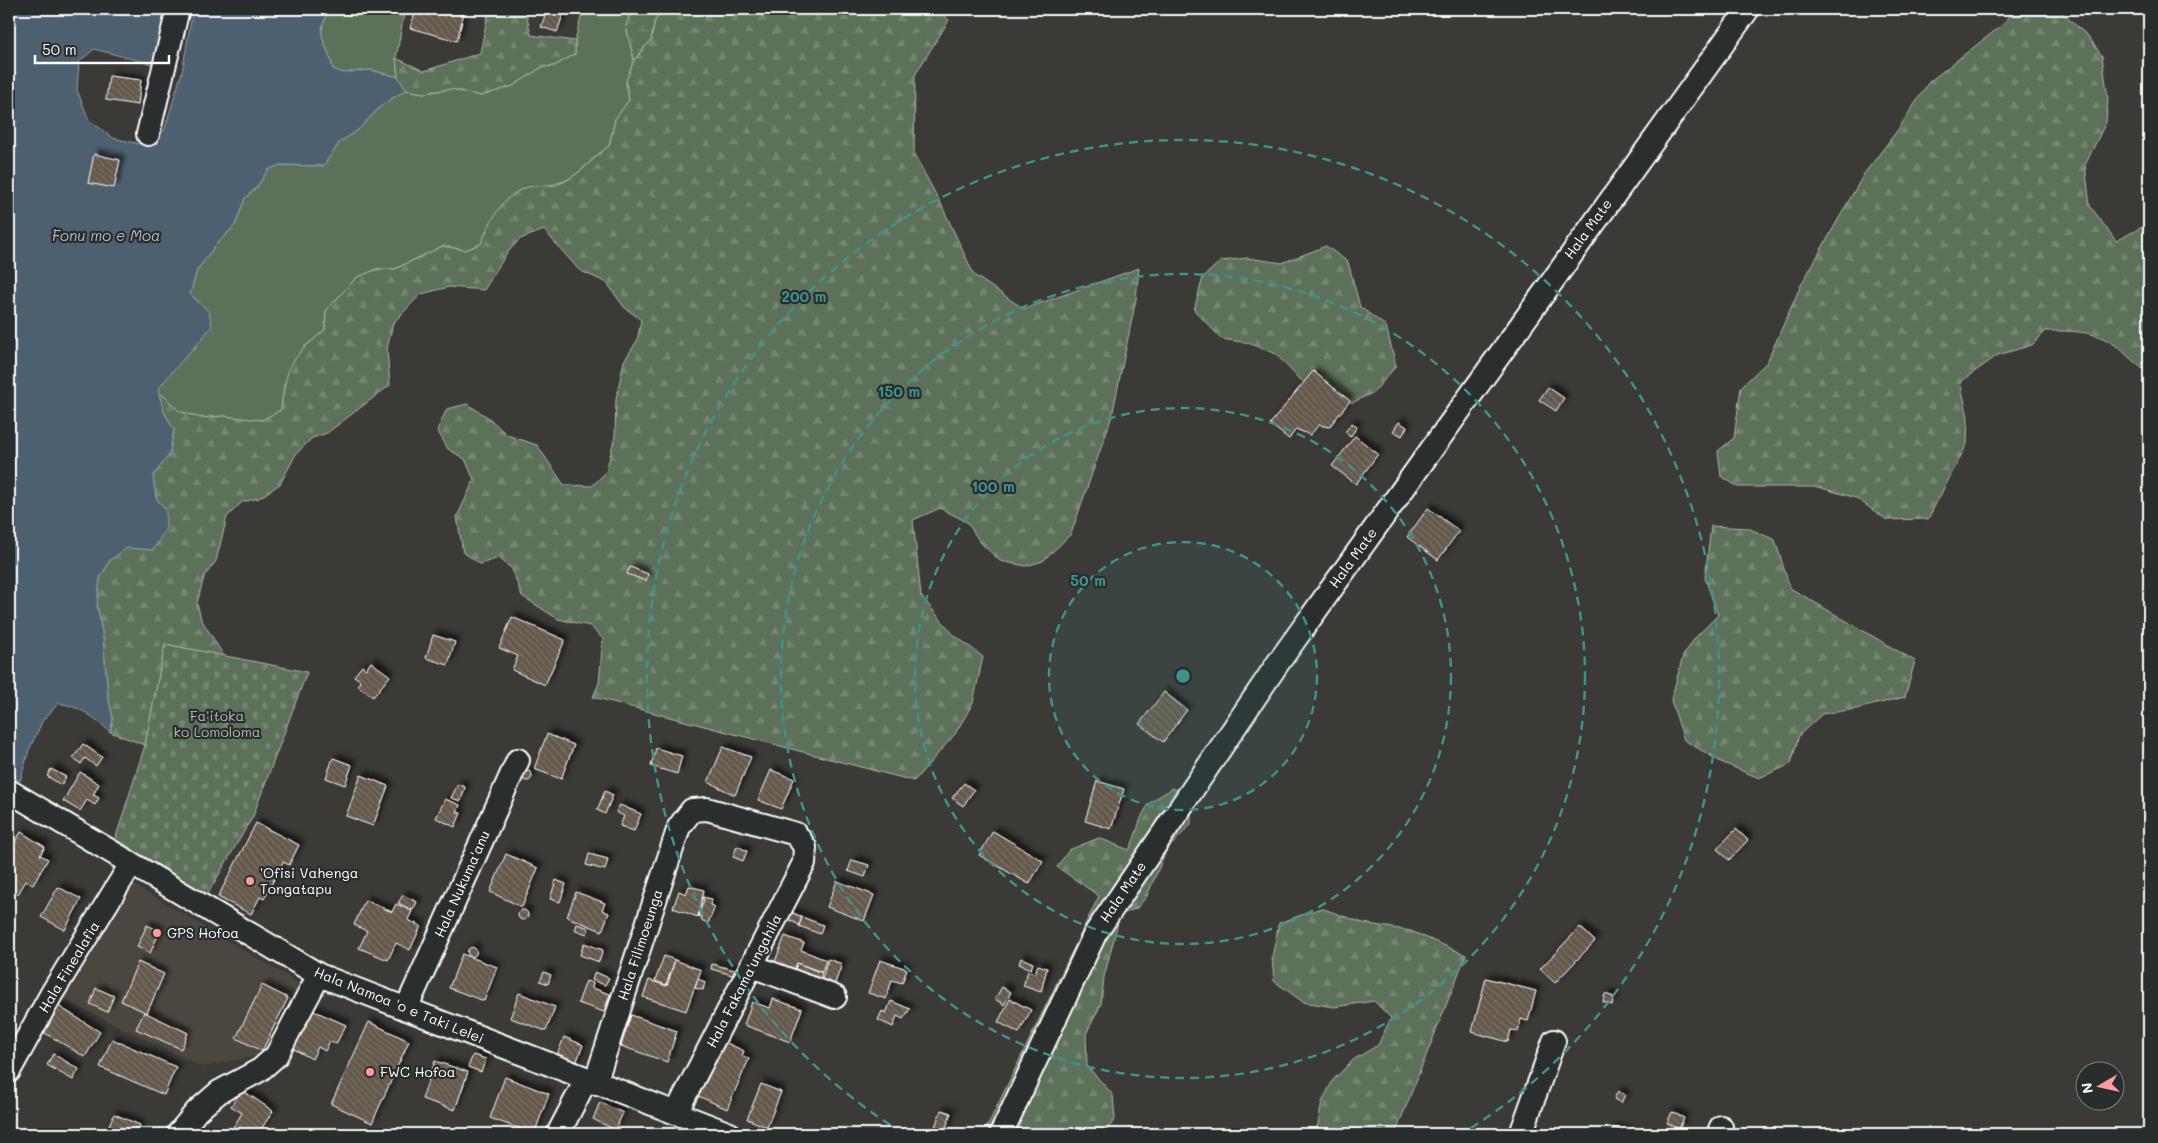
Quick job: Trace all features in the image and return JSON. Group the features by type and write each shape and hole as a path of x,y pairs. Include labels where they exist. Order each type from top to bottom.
{"street":[{"path":"148,134 178,9"},
{"name":"Hala Mate","path":"1001,1134 1095,934 1278,663 1748,9"},
{"name":"Hala Nukuma'anu","path":"406,1008 518,760"},
{"name":"Hala Namoa 'o e Taki Lelei","path":"9,791 319,974 730,1134"},
{"name":"Hala Filimoeunga","path":"558,1134 590,1081 679,827 692,810 707,810 796,834 805,847"},
{"name":"Hala Fakama'ungahila","path":"676,1113 804,863 805,847"},
{"name":"Hala Finealafia","path":"9,1071 52,993 131,864"},
{"path":"752,966 835,997"},
{"path":"178,1134 197,1111 219,1092 260,1070 276,1056 319,974"},
{"path":"1521,1134 1554,1041"}],"shaded area":[{"name":"GPS Hofoa","path":"131,883 298,983 301,991 270,1053 202,1067 57,996"}],"green space":[{"path":"330,9 405,9 396,58 398,77 370,70 343,73 333,69 322,33 322,27"},
{"path":"489,9 525,9 531,35 575,41 575,54 554,66 542,67 513,86 481,96 451,89 424,93 406,90 398,77 396,58 424,71 480,53"},
{"path":"583,9 632,9 626,26 634,60 626,81 629,100 615,119 609,146 569,179 549,185 534,186 489,225 481,244 465,250 443,246 395,269 377,269 356,278 326,311 325,330 303,348 284,385 281,410 262,420 223,416 201,418 179,411 158,390 175,366 195,348 209,312 190,294 197,270 215,246 235,225 245,198 256,188 268,170 280,165 323,166 340,142 358,130 383,104 406,90 424,93 451,89 481,96 513,86 542,67 554,66 575,54 575,41"},
{"path":"632,9 665,9 655,20 651,40 634,60 626,26"},
{"path":"665,9 936,9 949,20 915,75 914,154 941,204 974,275 1024,309 1139,268 1136,299 1112,416 1071,534 1043,561 1026,566 1000,561 980,542 967,522 940,508 913,520 921,596 953,634 983,657 973,703 955,734 914,781 593,697 599,683 603,639 590,626 558,619 522,596 512,569 499,558 480,564 463,552 457,517 474,480 465,459 448,449 437,430 447,409 467,404 489,418 507,435 537,445 564,485 592,486 606,472 615,436 616,399 624,361 637,341 641,320 624,307 607,283 579,270 544,230 520,239 507,253 484,290 449,287 421,294 393,323 387,349 390,385 327,433 312,438 296,454 280,484 259,498 242,502 227,517 216,561 204,577 197,603 201,619 224,656 165,644 145,745 110,732 113,719 108,696 103,638 97,605 100,578 110,560 127,547 153,550 166,510 156,498 153,476 169,455 174,430 164,412 158,390 179,411 201,418 223,416 262,420 281,410 285,383 292,364 304,348 325,330 326,311 356,278 377,269 395,269 443,246 465,250 481,244 494,216 506,200 523,189 533,186 553,186 564,182 578,173 609,146 615,119 629,100 626,81 634,60 651,40 655,20"},
{"path":"2016,9 2040,9 2061,12 2088,36 2102,56 2108,98 2106,122 2085,165 2090,206 2116,241 2144,226 2149,226 2149,372 2107,340 2082,332 2046,331 2032,345 1998,355 1960,382 1968,417 1967,444 1928,519 1887,520 1856,498 1818,487 1738,487 1721,476 1718,451 1734,438 1741,387 1767,362 1801,285 1864,174 1897,131 1929,82 2001,26"},
{"path":"1326,246 1348,262 1360,307 1386,326 1396,366 1374,392 1352,403 1335,389 1313,388 1298,378 1276,354 1248,343 1222,339 1194,310 1203,277 1221,261 1248,258 1282,263"},
{"path":"1711,526 1748,528 1775,540 1790,588 1915,661 1905,697 1856,709 1822,714 1799,735 1791,764 1759,778 1721,762 1684,740 1671,700 1683,656 1695,638 1718,615 1705,578"},
{"name":"Fa'itoka ko Lomoloma","path":"165,644 307,672 253,816 207,895 115,840 145,745"},
{"path":"1173,788 1191,797 1191,824 1166,851 1147,896 1137,908 1120,915 1104,977 1101,1004 1086,1034 1087,1066 1113,1095 1115,1119 1104,1134 1002,1134 987,1127 1099,896 1057,867 1069,850 1099,838 1129,850 1146,808 1152,801"},
{"path":"1321,908 1363,923 1411,931 1466,955 1395,1134 1316,1134 1322,1102 1333,1080 1353,1060 1378,1045 1391,1018 1374,1001 1334,1007 1303,1002 1274,981 1272,957 1279,923"}],"water":[{"name":"Fonu mo e Moa","path":"9,9 174,9 163,67 94,49 79,62 77,90 89,120 113,138 145,145 164,131 182,72 193,9 330,9 322,27 322,33 333,69 343,73 370,70 398,77 406,90 383,104 358,130 340,142 323,166 280,165 268,170 256,188 245,198 235,225 215,246 197,270 190,294 209,312 212,326 158,390 164,412 174,430 169,455 153,476 156,498 166,510 166,528 153,550 127,548 110,560 100,578 97,605 103,638 108,696 113,719 110,732 87,713 59,703 43,720 29,750 20,781 9,775"}],"building":[{"path":"416,9 465,9 457,41 410,28"},
{"path":"547,10 563,15 557,32 541,27"},
{"path":"109,76 141,80 138,105 106,100"},
{"path":"94,154 120,160 114,188 88,183"},
{"path":"1313,371 1350,401 1329,427 1319,425 1310,435 1296,429 1289,439 1270,424"},
{"path":"1548,387 1564,398 1556,411 1539,400"},
{"path":"1399,422 1407,427 1402,436 1393,431"},
{"path":"1352,423 1357,427 1350,437 1345,432"},
{"path":"1355,436 1378,454 1356,484 1332,466"},
{"path":"1428,508 1459,531 1438,560 1407,537"},
{"path":"630,567 648,574 646,581 627,574"},
{"path":"512,617 565,640 545,685 512,670 518,656 499,648"},
{"path":"433,635 455,642 448,665 426,658"},
{"path":"371,662 390,676 373,697 358,686 360,680 354,676 362,666 366,669"},
{"path":"1164,692 1187,710 1163,742 1139,724"},
{"path":"547,734 574,745 561,779 534,769"},
{"path":"83,744 102,757 96,766 85,758 81,764 73,758"},
{"path":"723,747 751,757 735,795 708,782"},
{"path":"656,748 682,756 677,774 651,766"},
{"path":"333,758 352,765 345,785 326,778"},
{"path":"51,769 66,777 61,785 47,776"},
{"path":"771,770 794,779 781,809 758,800"},
{"path":"525,771 529,771 532,776 531,780 525,781 522,778 522,774"},
{"path":"80,772 99,784 93,795 99,798 95,805 87,800 80,811 63,801"},
{"path":"361,775 388,786 373,826 346,816"},
{"path":"1097,781 1124,789 1111,829 1085,821"},
{"path":"964,783 974,790 963,806 952,798"},
{"path":"458,784 465,787 461,801 451,798"},
{"path":"605,791 613,795 605,814 597,810"},
{"path":"445,799 460,805 457,812 461,813 455,827 436,818"},
{"path":"620,805 641,814 634,831 620,826 624,816 616,812"},
{"name":"'Ofisi Vahenga Tongatapu","path":"256,823 299,845 289,865 283,862 264,899 260,897 251,914 218,897"},
{"path":"1736,829 1748,840 1729,860 1717,849"},
{"path":"993,831 1043,861 1029,884 979,855"},
{"path":"21,832 45,847 40,855 48,859 33,885 26,881 18,894 9,888 9,852"},
{"path":"737,846 747,851 743,861 733,857"},
{"path":"506,854 538,868 522,907 490,892"},
{"path":"589,854 608,859 605,870 586,865"},
{"path":"852,860 869,865 865,877 848,871"},
{"path":"556,880 566,884 560,902 550,899"},
{"path":"837,881 874,895 864,921 827,907"},
{"path":"689,886 704,890 698,917 673,908 679,891 686,894"},
{"path":"58,887 81,899 65,930 41,917"},
{"path":"576,892 605,903 602,910 609,913 602,931 567,917"},
{"path":"403,895 417,902 413,910 398,903"},
{"path":"702,897 712,899 710,905 715,907 708,923 701,920 702,917 698,916 704,900"},
{"path":"365,900 392,912 396,904 412,911 408,920 421,926 410,950 396,943 388,960 359,948 367,931 354,925"},
{"path":"521,910 525,910 528,915 527,919 521,920 518,917 518,913"},
{"path":"787,910 802,917 799,925 784,917"},
{"path":"802,917 823,925 820,934 799,926"},
{"path":"577,924 589,928 587,934 575,930"},
{"path":"147,925 160,931 150,953 137,947"},
{"path":"1580,927 1595,941 1555,983 1540,969"},
{"path":"785,936 804,943 801,950 826,960 822,972 797,963 794,971 774,964"},
{"path":"584,943 603,950 599,962 580,955"},
{"path":"472,947 477,952 472,957 467,952"},
{"path":"462,954 497,967 484,1001 449,988"},
{"path":"664,956 675,960 666,985 655,981"},
{"path":"1021,958 1033,963 1031,969 1019,964"},
{"path":"828,959 842,964 834,986 821,982"},
{"path":"675,960 701,970 686,1011 643,997 649,980 667,986"},
{"path":"880,960 907,969 902,983 892,980 886,999 868,993"},
{"path":"138,962 164,974 147,1013 121,1001"},
{"path":"797,963 822,973 819,981 794,971"},
{"path":"712,964 738,971 736,976 711,969"},
{"path":"1038,965 1047,968 1041,992 1023,986 1028,971 1035,973"},
{"path":"544,972 551,975 548,984 540,981"},
{"path":"595,972 609,978 605,985 592,980"},
{"path":"1486,978 1536,991 1528,1021 1521,1019 1518,1031 1511,1030 1508,1042 1472,1032"},
{"path":"698,979 705,982 703,990 695,988"},
{"path":"586,981 593,983 592,988 610,994 604,1012 578,1003"},
{"path":"262,985 288,998 262,1051 236,1038"},
{"path":"1002,987 1011,992 1004,1005 995,999"},
{"path":"96,988 114,996 107,1012 90,1004"},
{"path":"519,993 555,1007 546,1031 510,1018"},
{"path":"1605,994 1614,997 1612,1005 1603,1002"},
{"path":"773,999 802,1009 790,1042 744,1025 752,1002 770,1008"},
{"path":"1010,999 1031,1010 1019,1033 998,1022"},
{"path":"891,1001 910,1009 903,1019 897,1016 893,1027 878,1020 882,1011 886,1013"},
{"path":"55,1004 100,1032 85,1057 40,1030"},
{"path":"312,1010 346,1025 336,1044 330,1041 325,1051 318,1047 312,1059 292,1048"},
{"path":"144,1012 188,1033 181,1049 136,1029"},
{"path":"631,1015 677,1031 667,1062 621,1046"},
{"name":"FWC Hofoa","path":"369,1022 409,1041 372,1123 331,1104"},
{"path":"564,1037 583,1045 575,1066 556,1058"},
{"path":"112,1039 176,1067 164,1095 100,1067"},
{"path":"720,1040 744,1051 742,1056 749,1059 727,1109 696,1095"},
{"path":"53,1054 79,1069 73,1080 47,1065"},
{"path":"473,1055 486,1059 481,1072 468,1067"},
{"path":"435,1061 468,1072 455,1110 422,1099"},
{"path":"505,1077 549,1094 534,1134 490,1118"},
{"path":"761,1084 781,1092 767,1127 747,1119"},
{"path":"242,1090 273,1111 258,1134 240,1134 232,1129 242,1113 231,1106"},
{"path":"1618,1091 1625,1095 1621,1103 1614,1099"},
{"path":"600,1102 623,1113 615,1130 593,1119"},
{"path":"941,1110 951,1113 945,1131 935,1127"},
{"path":"1672,1112 1684,1118 1679,1129 1667,1123"},
{"path":"114,1114 140,1125 137,1134 111,1134 106,1132"},
{"path":"1613,1128 1632,1133 1632,1134 1611,1134"}],"place":[{"name":"'Ofisi Vahenga Tongatapu","path":"250,881"},
{"name":"GPS Hofoa","path":"157,933"},
{"name":"FWC Hofoa","path":"370,1072"}]}
